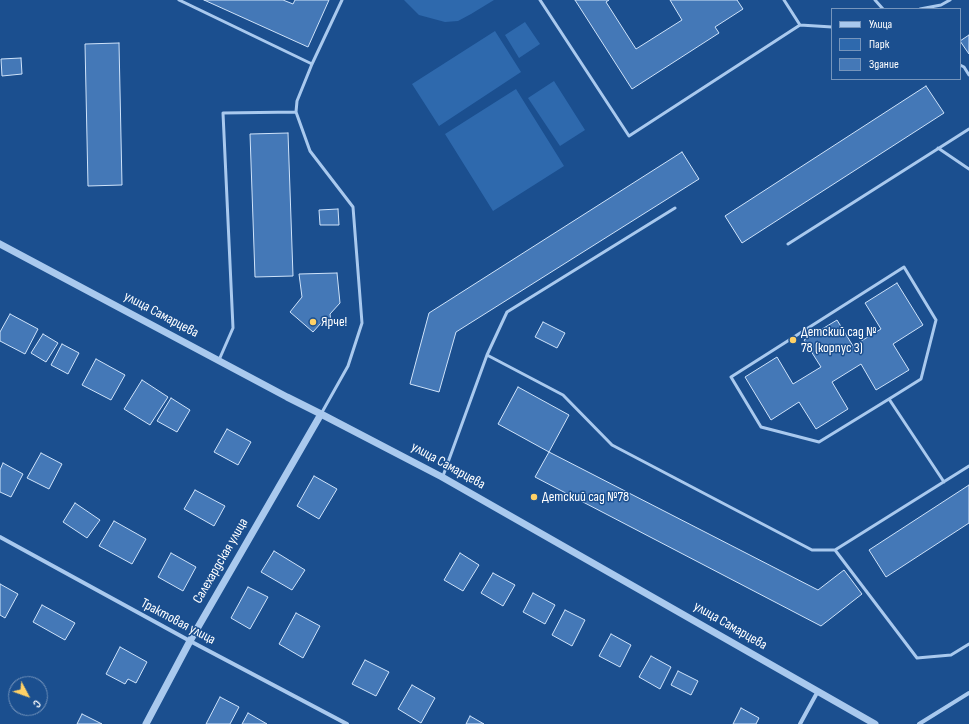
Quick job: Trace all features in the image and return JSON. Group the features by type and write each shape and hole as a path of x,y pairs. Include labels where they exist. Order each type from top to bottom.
{"street":[{"name":"улица Самарцева","path":"0,244 287,397 442,477 875,724"},
{"name":"Салехардская улица","path":"146,724 190,641 321,414"},
{"name":"Трактовая улица","path":"0,537 346,724"},
{"path":"800,724 818,691"},
{"path":"918,724 969,693"}],"lane":[{"path":"178,0 312,64"},
{"path":"321,414 348,366 362,323 353,207 310,152 296,112 297,101 312,64 342,0"},
{"path":"540,0 629,136 800,25 831,27"},
{"path":"784,0 800,25"},
{"path":"875,0 882,8"},
{"path":"925,8 941,5 950,0"},
{"path":"961,66 964,67 969,75"},
{"path":"218,360 233,328 223,113 296,112"},
{"path":"788,244 969,129"},
{"path":"938,148 969,169"},
{"path":"442,477 487,356 507,312 675,208"},
{"path":"904,267 936,320 921,379 889,399 819,442 761,427 731,377 904,267"},
{"path":"487,356 563,395 612,445 812,550 835,550 969,466"},
{"path":"889,399 944,482"},
{"path":"835,550 917,658 951,656 969,644"}],"green space":[{"path":"404,0 494,0 458,21 445,22 419,15"},
{"path":"525,22 540,44 519,58 505,35"},
{"path":"495,31 521,72 439,126 412,84"},
{"path":"554,81 585,130 560,146 528,98"},
{"path":"516,89 564,166 493,211 445,134"}],"building":[{"path":"204,0 283,0 293,4 295,0 329,0 308,47"},
{"path":"575,0 609,0 606,2 636,49 682,20 670,0 737,0 743,9 715,27 719,33 632,89"},
{"path":"969,35 969,54 961,42 961,40"},
{"path":"119,43 122,185 88,186 85,44"},
{"path":"21,58 22,74 2,76 1,59"},
{"path":"926,86 944,113 742,243 725,216"},
{"path":"288,133 293,276 255,277 250,134"},
{"path":"682,152 699,179 456,332 439,392 410,384 429,313"},
{"path":"338,209 339,225 320,225 319,210"},
{"path":"337,273 340,303 330,314 331,323 321,323 313,332 290,312 302,297 299,274"},
{"path":"897,283 923,325 893,344 909,370 876,390 861,364 832,382 848,409 816,429 799,402 771,420 745,377 777,357 793,384 821,367 804,340 837,320 853,346 881,329 865,303"},
{"path":"10,314 38,329 25,354 0,341 0,332"},
{"path":"543,322 565,333 557,348 535,337"},
{"path":"43,334 58,343 46,362 31,353"},
{"path":"62,344 79,353 68,374 51,365"},
{"path":"96,359 125,375 111,400 82,385"},
{"path":"142,380 168,397 150,425 124,409"},
{"path":"518,387 569,415 549,452 498,424"},
{"path":"171,398 190,410 177,432 157,421"},
{"path":"227,429 251,442 238,465 214,452"},
{"path":"549,452 818,590 844,570 862,594 821,626 535,477"},
{"path":"41,453 62,464 49,489 27,478"},
{"path":"3,463 23,474 11,497 0,492 0,470"},
{"path":"314,476 337,489 319,519 297,506"},
{"path":"969,485 969,523 886,577 869,550"},
{"path":"195,490 225,506 214,526 184,509"},
{"path":"75,503 100,520 87,538 63,522"},
{"path":"114,521 146,539 132,564 99,546"},
{"path":"274,551 305,570 292,590 261,572"},
{"path":"171,553 196,567 183,591 158,577"},
{"path":"460,553 479,565 463,591 444,580"},
{"path":"493,573 515,585 503,606 481,593"},
{"path":"0,584 18,594 5,618 0,615"},
{"path":"248,587 268,597 250,629 231,618"},
{"path":"533,593 555,605 545,624 523,612"},
{"path":"42,605 75,623 65,640 33,622"},
{"path":"565,610 585,620 572,646 552,635"},
{"path":"296,613 320,626 303,658 279,644"},
{"path":"611,634 631,645 620,667 599,656"},
{"path":"120,647 147,662 136,683 128,679 125,684 106,674"},
{"path":"651,656 671,667 660,689 639,677"},
{"path":"365,660 389,672 376,696 352,684"},
{"path":"678,671 698,681 691,695 671,685"},
{"path":"412,685 435,698 421,723 398,709"},
{"path":"220,697 239,707 230,724 206,724"},
{"path":"741,708 759,718 756,724 733,724"},
{"path":"248,713 267,724 242,724"},
{"path":"82,714 102,724 77,724"},
{"path":"470,716 484,724 466,724"}],"place":[{"name":"Ярче!","path":"313,322"},
{"name":"Детский сад № 78 (корпус 3)","path":"793,340"},
{"name":"Детский сад №78","path":"534,497"}]}
